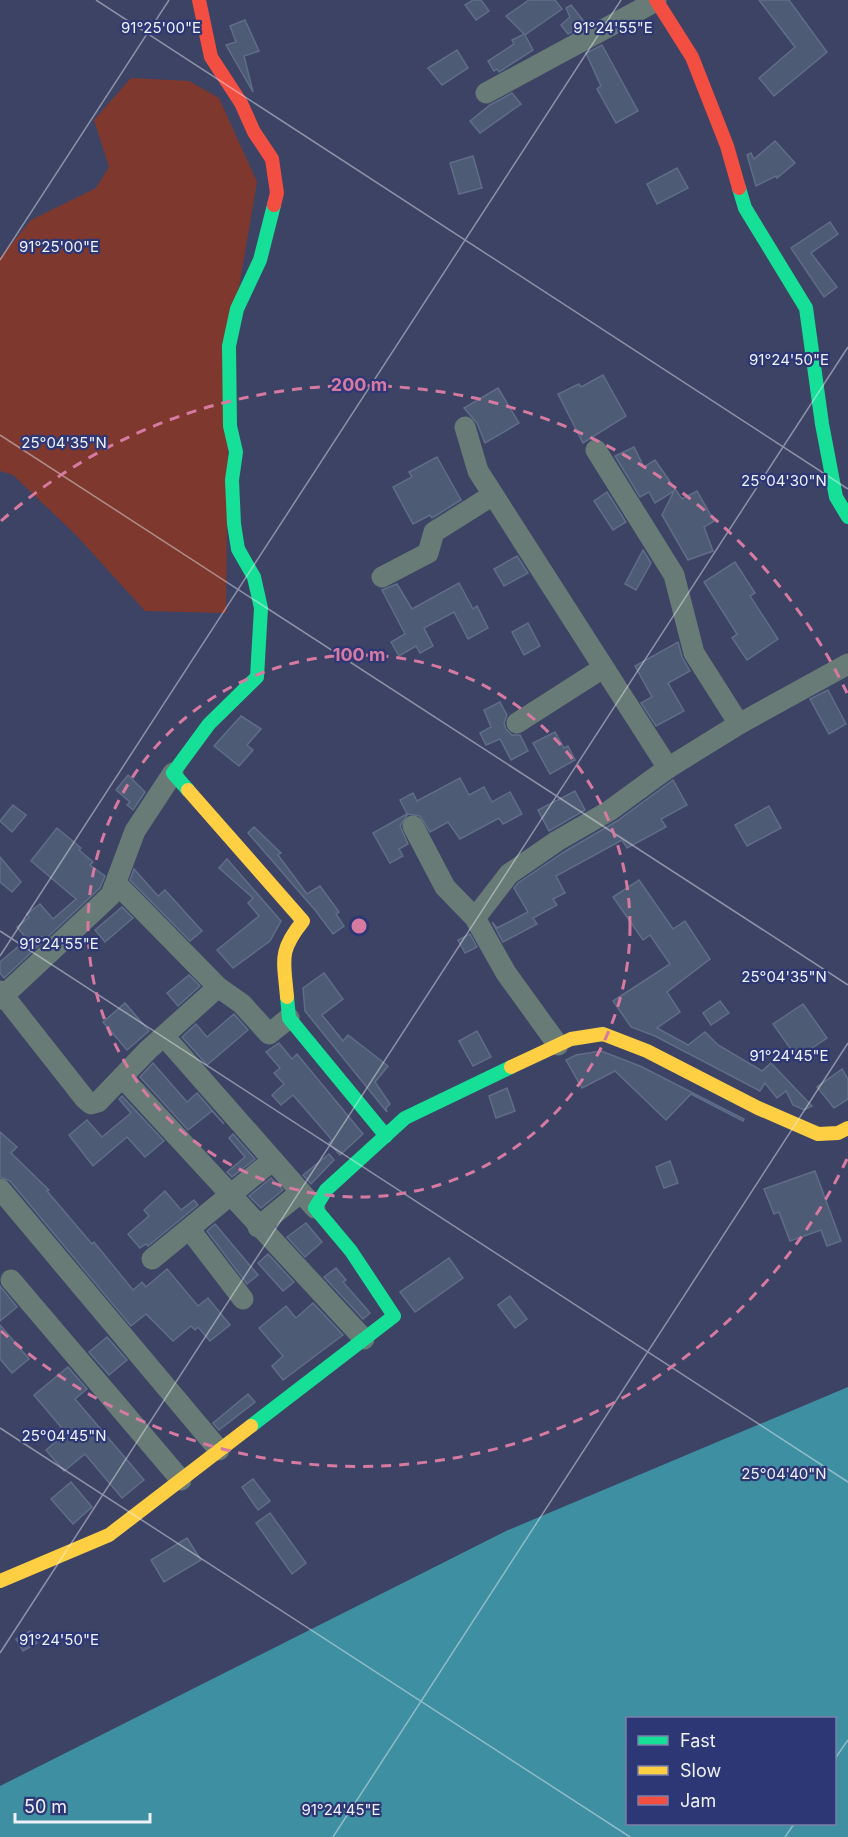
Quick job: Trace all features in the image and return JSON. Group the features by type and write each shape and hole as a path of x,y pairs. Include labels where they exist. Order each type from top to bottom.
{"street":[{"path":"199,0 211,57 241,103 254,132 272,159 277,193 260,260 237,309 229,346 230,426 236,452 232,480 234,524 238,549 254,577 261,608 257,677 209,723 173,773 135,831 111,895 1,995 85,1099 92,1104 98,1102 164,1036 218,987"},
{"path":"486,93 656,1 692,57 726,146 745,208 790,278 806,308 822,424 836,497 848,517"},
{"path":"465,427 478,471 668,768"},
{"path":"596,450 674,575 694,653 739,724"},
{"path":"382,577 428,553 435,532 493,495"},
{"path":"475,918 509,874 557,841 609,811 668,768 739,724 848,664"},
{"path":"517,723 603,668"},
{"path":"173,773 303,921 288,939 283,953 289,1018 386,1136"},
{"path":"413,826 445,887 475,918 506,973 558,1044"},
{"path":"116,883 218,987 242,1004 269,1034 289,1018"},
{"path":"258,1227 326,1190 405,1118 484,1078 571,1039 603,1034 647,1051 758,1108 818,1134 838,1133 848,1128"},
{"path":"0,1581 109,1535 394,1316 351,1251 164,1036"},
{"path":"122,1077 258,1227 364,1339"},
{"path":"152,1259 273,1160"},
{"path":"0,1189 104,1316 219,1450"},
{"path":"190,1230 243,1299"},
{"path":"11,1280 181,1480"}],"shaded area":[{"path":"131,78 189,81 219,98 257,182 229,346 226,613 145,611 76,535 13,475 0,471 0,258 31,220 96,188 109,167 94,120"},
{"path":"848,1387 848,1837 0,1837 0,1786 506,1531"}],"building":[{"path":"473,0 481,0 489,11 476,20 465,5"},
{"path":"529,0 555,0 562,9 525,35 533,50 499,72 497,69 494,71 488,61 514,44 512,40 524,34 506,16"},
{"path":"759,0 789,0 827,52 774,96 759,78 795,47"},
{"path":"571,5 586,24 568,34 561,25 570,17 566,8"},
{"path":"245,20 259,51 244,56 253,92 226,45 236,42 230,26"},
{"path":"602,45 638,111 616,123 597,89 601,86 586,53"},
{"path":"457,50 468,68 442,85 428,68"},
{"path":"512,93 521,104 480,133 470,121 490,105"},
{"path":"775,141 795,163 777,178 776,176 756,186 747,155 751,153 754,159"},
{"path":"473,156 482,188 459,194 450,163"},
{"path":"677,168 688,188 657,204 647,184"},
{"path":"830,222 838,234 811,253 837,287 824,297 791,248"},
{"path":"603,375 626,416 583,443 558,394 579,384 581,387"},
{"path":"498,388 519,423 485,443 477,423 464,408"},
{"path":"634,447 644,467 655,460 682,499 697,491 714,521 704,527 713,551 688,560 662,515 674,491 655,503 649,492 640,497 615,456"},
{"path":"437,457 461,500 432,518 430,515 413,524 393,487 412,477 409,472"},
{"path":"607,492 626,522 613,530 594,501"},
{"path":"643,550 651,563 636,590 625,584"},
{"path":"517,556 528,573 504,586 494,569"},
{"path":"735,562 755,593 750,596 778,639 747,660 732,638 737,634 704,582"},
{"path":"459,583 473,609 477,606 488,628 468,639 454,612 424,628 433,646 420,653 416,646 399,656 391,642 405,634 382,590 397,584 412,609"},
{"path":"528,623 540,646 524,655 512,632"},
{"path":"678,642 682,657 690,671 668,683 684,711 656,726 641,703 652,697 635,666"},
{"path":"828,690 846,724 829,734 810,699"},
{"path":"500,702 507,715 504,723 506,729 512,735 520,735 528,751 511,760 500,739 486,745 480,733 491,727 484,710"},
{"path":"241,716 261,729 247,745 253,750 239,766 214,746"},
{"path":"555,732 564,748 568,746 575,760 550,774 533,743"},
{"path":"128,775 145,792 133,810 127,805 130,802 116,790"},
{"path":"460,778 469,795 484,787 492,802 510,792 522,814 503,824 499,818 460,839 448,822 430,832 420,816 408,814 400,826 408,844 399,849 403,856 390,863 373,833 407,814 400,800 413,793 417,801"},
{"path":"673,780 687,805 661,819 666,827 627,848 622,840 556,876 565,893 553,899 557,905 533,918 537,924 503,942 492,922 497,928 528,912 514,888 518,883 564,852 617,821"},
{"path":"575,791 585,810 549,831 538,810"},
{"path":"13,805 26,815 12,832 0,821"},
{"path":"769,806 781,828 747,846 735,825"},
{"path":"254,827 281,853 278,855 307,894 320,886 339,912 336,914 344,926 333,934 248,833"},
{"path":"57,828 81,848 79,850 93,862 90,865 105,876 100,888 4,978 0,973 0,962 27,939 17,927 29,917 27,914 40,904 53,919 76,899 31,861"},
{"path":"0,857 21,882 12,892 0,882"},
{"path":"227,859 281,921 270,941 233,968 217,950 259,916 248,903 253,898 219,868"},
{"path":"134,869 158,896 165,890 202,931 190,941 130,880"},
{"path":"639,880 673,929 685,921 710,959 667,992 680,1012 657,1028 688,1045 705,1032 718,1045 762,1071 771,1063 812,1106 804,1110 793,1105 786,1091 777,1098 765,1083 760,1091 655,1036 631,1027 613,1001 670,964 650,935 643,940 613,897"},
{"path":"122,907 133,918 105,942 95,930"},
{"path":"470,934 477,947 465,953 458,940"},
{"path":"324,973 343,999 322,1015 343,1041 348,1035 388,1066 375,1082 390,1104 386,1108 387,1112 305,1011 303,988"},
{"path":"189,975 200,986 178,1006 167,993"},
{"path":"720,1001 729,1013 711,1025 703,1013"},
{"path":"125,1003 149,1031 127,1050 103,1022"},
{"path":"803,1004 827,1038 797,1058 773,1024"},
{"path":"234,1014 248,1030 207,1065 182,1037 196,1024 207,1037"},
{"path":"477,1031 491,1057 473,1066 459,1041"},
{"path":"279,1043 292,1059 297,1054 363,1134 340,1155 329,1143 332,1140 293,1095 281,1105 272,1095 284,1084 274,1073 280,1068 266,1052"},
{"path":"601,1051 640,1066 744,1119 743,1121 691,1094 666,1120 615,1071 582,1088 566,1060 576,1055"},
{"path":"153,1063 187,1102 197,1093 224,1124 212,1111 188,1130 140,1077"},
{"path":"842,1069 848,1079 848,1099 834,1108 817,1087"},
{"path":"507,1088 515,1111 496,1118 489,1096"},
{"path":"122,1096 164,1141 145,1157 127,1137 93,1166 69,1135 87,1120 102,1137 131,1113 119,1099"},
{"path":"0,1132 17,1147 11,1153 49,1190 47,1191 92,1244 94,1242 133,1290 142,1282 146,1287 167,1269 198,1306 208,1298 230,1325 210,1341 198,1327 195,1330 191,1326 173,1341 146,1314 131,1326 10,1181 0,1177"},
{"path":"233,1134 255,1159 232,1177 227,1172 245,1157 229,1138"},
{"path":"329,1154 334,1160 311,1184 303,1175"},
{"path":"670,1161 678,1183 664,1188 656,1167"},
{"path":"815,1171 841,1241 827,1246 821,1230 790,1241 779,1212 774,1214 764,1189"},
{"path":"271,1178 283,1190 261,1208 249,1196"},
{"path":"165,1191 181,1210 194,1200 198,1205 148,1246 146,1244 140,1248 128,1234 149,1216 144,1210"},
{"path":"306,1223 322,1242 305,1257 287,1237"},
{"path":"215,1224 258,1275 247,1284 207,1231"},
{"path":"268,1254 294,1282 283,1291 258,1263"},
{"path":"449,1258 463,1278 415,1312 400,1292"},
{"path":"336,1268 346,1280 343,1282 370,1313 363,1319 324,1277"},
{"path":"0,1286 17,1307 0,1321"},
{"path":"510,1296 527,1319 515,1328 498,1305"},
{"path":"313,1303 343,1335 283,1380 272,1366 283,1356 259,1328 286,1306 296,1318"},
{"path":"0,1325 29,1359 12,1373 0,1359"},
{"path":"107,1337 127,1360 109,1375 89,1352"},
{"path":"68,1367 87,1389 75,1399 144,1480 122,1498 85,1454 64,1471 46,1450 66,1433 34,1395"},
{"path":"248,1394 255,1402 219,1430 213,1423"},
{"path":"253,1479 270,1501 258,1510 242,1487"},
{"path":"71,1482 92,1507 73,1524 51,1499"},
{"path":"270,1513 306,1563 292,1574 256,1523"},
{"path":"187,1538 201,1560 164,1582 151,1560"},
{"path":"30,1631 37,1643 23,1651 16,1639"}],"traffic: fast":[{"path":"739,188 745,208 806,308 822,424 836,497 848,517"},
{"path":"188,790 173,773 209,724 257,677 261,608 254,577 238,549 234,524 232,480 236,452 230,426 229,346 237,309 260,260 274,205"},
{"path":"287,997 289,1018 386,1136"},
{"path":"251,1426 394,1316 351,1251 315,1208 326,1190 405,1118 511,1067"}],"traffic: slow":[{"path":"188,790 303,921 290,941 284,957 287,997"},
{"path":"511,1067 571,1039 603,1034 647,1051 758,1108 818,1134 838,1133 848,1128"},
{"path":"0,1581 109,1535 251,1426"}],"traffic: jam":[{"path":"199,0 211,57 241,103 254,132 272,159 277,193 274,205"},
{"path":"656,0 692,57 727,146 739,188"}]}
